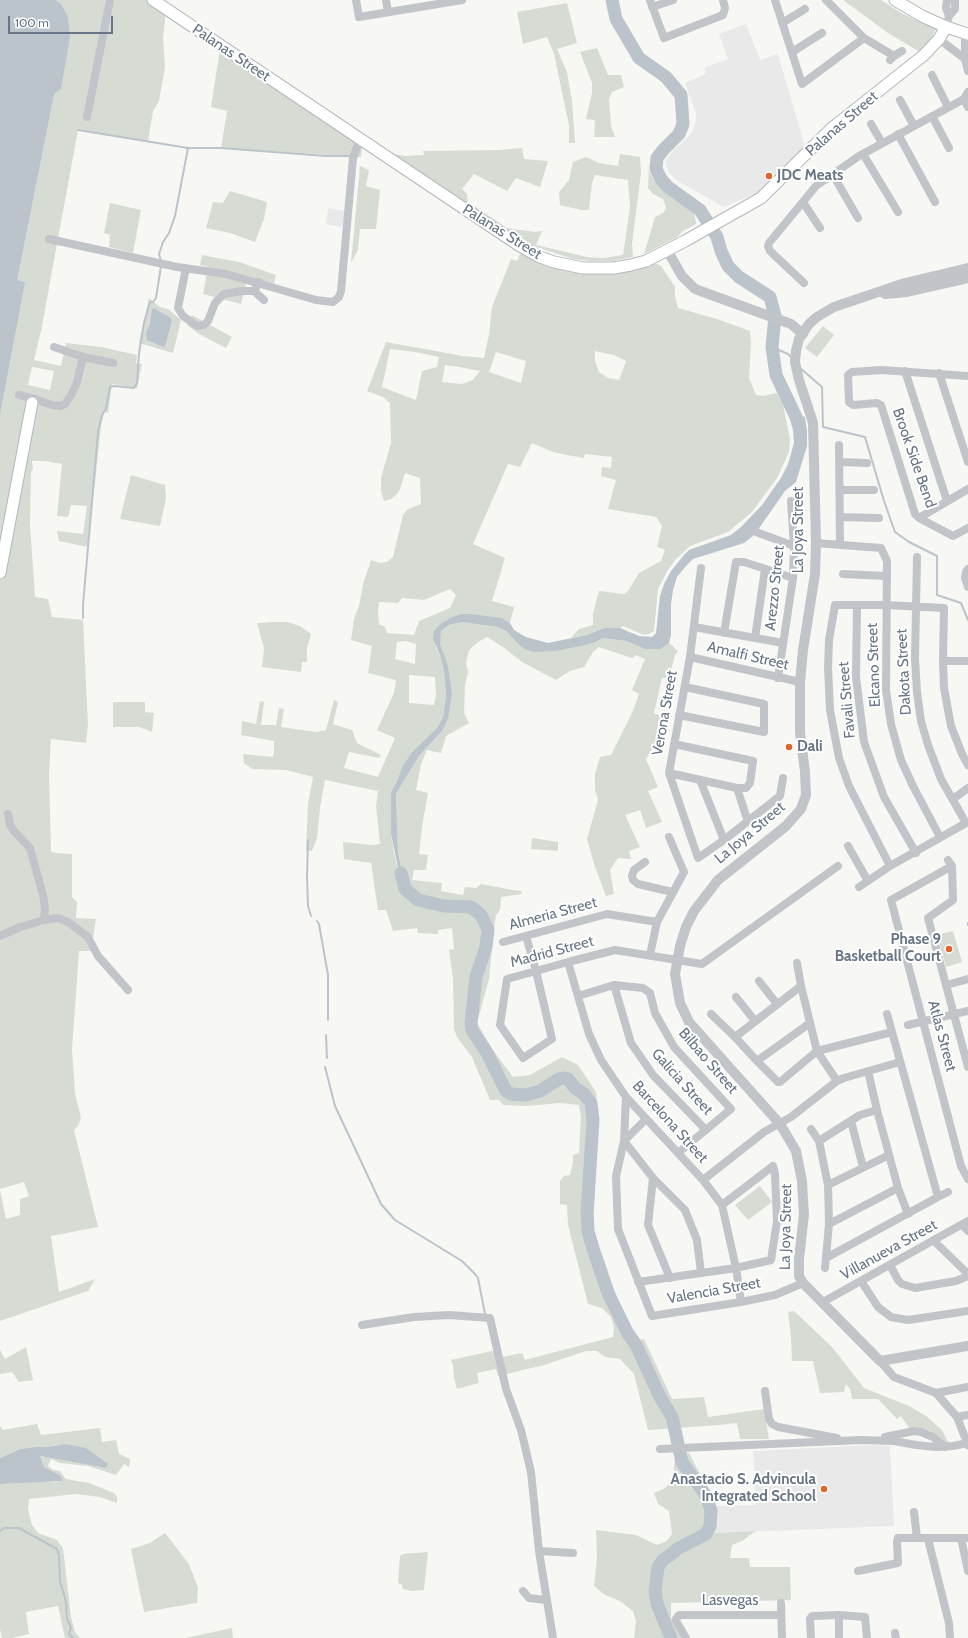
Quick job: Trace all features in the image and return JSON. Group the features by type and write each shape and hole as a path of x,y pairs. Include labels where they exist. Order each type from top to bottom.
{"main road":[{"name":"Palanas Street","path":"153,0 520,246 540,257 554,262 584,268 614,268 636,264 685,241 748,207 766,193 832,128 924,55 939,40 946,27"},
{"path":"895,0 946,27 966,33"},
{"path":"0,573 32,403"}],"street":[{"path":"87,118 110,0"},
{"path":"356,0 359,17 462,0"},
{"path":"386,0 388,12"},
{"path":"673,0 651,4 664,38 723,15 725,12 723,0"},
{"path":"775,0 802,84 864,38"},
{"path":"826,0 864,38 892,58 902,51"},
{"path":"947,0 946,8 949,16"},
{"path":"946,27 949,16 955,9 955,0"},
{"path":"782,23 805,9"},
{"path":"792,52 822,33"},
{"path":"966,33 965,59 968,71"},
{"path":"939,40 965,59"},
{"path":"932,75 948,107"},
{"path":"804,283 770,251 768,246 802,202 816,186 863,154 964,99 968,92"},
{"path":"964,99 968,107"},
{"path":"900,100 914,126"},
{"path":"932,116 949,148"},
{"path":"871,124 882,143"},
{"path":"898,134 935,202"},
{"path":"49,239 186,268 226,274 259,282 320,301 333,302 338,297 341,290 353,158 360,139"},
{"path":"863,154 898,212"},
{"path":"833,175 858,218"},
{"path":"802,202 820,228"},
{"path":"667,250 685,280 695,288 791,324 801,337"},
{"path":"186,268 178,308 183,316 197,326 204,325 208,322 215,303 224,294 254,291 264,300"},
{"name":"La Joya Street","path":"880,1361 803,1283 799,1276 799,1249 804,1214 802,1181 796,1151 780,1124 689,1022 680,1003 675,974 677,960 686,927 694,911 712,888 729,870 786,826 801,809 806,795 800,732 800,682 804,642 815,574 816,543 813,433 808,404 799,380 795,362 796,351 801,337 809,324 817,316 828,310 905,283 968,268"},
{"name":"La Joya Street","path":"867,296 907,292 968,278"},
{"path":"254,291 259,282"},
{"path":"54,347 83,357 114,363"},
{"path":"19,395 52,405 61,406 65,404 74,388 83,357"},
{"name":"Brook Side Bend","path":"905,371 881,370 852,372 848,375 849,402 853,405 877,403 881,405 915,514 919,518 953,536 968,528"},
{"path":"947,501 905,371 968,376"},
{"path":"940,373 968,462"},
{"path":"839,445 840,545"},
{"path":"840,462 867,463"},
{"path":"919,518 968,489"},
{"path":"840,490 874,490"},
{"name":"Arezzo Street","path":"778,678 793,578 794,546 791,501"},
{"path":"840,517 879,518"},
{"path":"756,532 794,546"},
{"name":"Elcano Street","path":"816,543 880,548 886,561 886,690 891,724 901,760 940,837"},
{"name":"Dakota Street","path":"917,557 915,659 921,721 928,745 941,779 966,823 940,837"},
{"path":"724,633 735,564 741,561 793,578"},
{"name":"Verona Street","path":"702,568 690,657 669,773 698,858 724,840"},
{"path":"755,638 765,569"},
{"path":"968,569 965,578 968,587"},
{"path":"843,574 885,576"},
{"path":"890,866 849,786 840,758 830,710 828,668 829,640 835,605 886,604 944,608 944,688 951,726 965,753 968,765"},
{"name":"Favali Street","path":"857,605 856,677 864,742 884,797 916,853"},
{"path":"694,627 783,643"},
{"name":"Amalfi Street","path":"690,657 800,682"},
{"path":"943,662 968,661"},
{"path":"679,715 764,732 764,704 684,687"},
{"path":"669,773 737,788 746,788 750,783 753,761 674,744"},
{"path":"700,780 724,840 780,796 783,778"},
{"path":"737,788 748,822"},
{"path":"953,799 968,788"},
{"path":"8,814 10,825 30,848 43,895 45,910 44,920"},
{"path":"650,955 657,922 684,872 669,837"},
{"path":"859,887 890,866 916,853 940,837"},
{"path":"848,846 868,881"},
{"path":"646,862 634,870 632,876 633,880 638,884 672,892"},
{"name":"Atlas Street","path":"946,985 928,918 953,900 950,863 892,900 961,1166 968,1178"},
{"name":"Madrid Street","path":"536,971 552,1038 523,1058 500,1025 507,979 568,962 615,950 702,964 838,866"},
{"name":"Almeria Street","path":"503,942 607,914 657,922"},
{"path":"0,936 20,927 44,920 58,918 68,922 88,937 98,956 128,990"},
{"path":"526,936 536,971"},
{"name":"Barcelona Street","path":"568,962 589,1034 601,1060 626,1097 703,1180 722,1205 736,1268 741,1302"},
{"path":"797,963 817,1051 838,1081"},
{"path":"968,980 946,985 968,1067"},
{"path":"759,981 777,1004"},
{"name":"Bilbao Street","path":"578,996 614,985 643,988 650,993 655,1013 674,1048 731,1109 678,1153"},
{"name":"Galicia Street","path":"614,985 631,1043 653,1075 706,1130"},
{"path":"735,1037 801,986"},
{"path":"736,998 755,1021"},
{"path":"908,1025 968,1011"},
{"path":"711,1014 778,1082 780,1082 817,1051 892,1032"},
{"path":"887,1014 938,1196"},
{"path":"757,1061 810,1023"},
{"path":"703,1180 764,1132 780,1124 838,1081 900,1062"},
{"path":"868,1071 898,1188 908,1214"},
{"path":"626,1097 624,1141 616,1176 618,1229 638,1282 736,1268 771,1260 777,1221 775,1174 773,1166 722,1205"},
{"path":"819,1141 860,1116 877,1110"},
{"path":"624,1141 646,1119"},
{"path":"851,1121 863,1167"},
{"path":"811,1129 819,1141 828,1185 829,1224 825,1268"},
{"path":"624,1141 653,1178 685,1210 697,1240 701,1273"},
{"path":"828,1185 889,1155"},
{"path":"653,1178 648,1225 670,1278"},
{"path":"829,1224 898,1188"},
{"path":"826,1258 908,1214 938,1196 948,1192"},
{"name":"Villanueva Street","path":"823,1302 934,1240 966,1226"},
{"path":"890,1265 898,1280 902,1284 909,1287 920,1288 956,1281 968,1275 934,1240"},
{"path":"861,1281 878,1307 884,1313 895,1318 908,1320 968,1311"},
{"name":"Valencia Street","path":"638,1282 652,1316 741,1302 775,1294 803,1283"},
{"path":"362,1324 414,1317 449,1315 490,1318 506,1389 521,1430 531,1472 539,1551 553,1638"},
{"path":"880,1361 968,1346"},
{"path":"660,1449 860,1440 894,1441 916,1445 945,1447 968,1444 957,1417 936,1393 894,1377 880,1361"},
{"path":"936,1393 968,1387"},
{"path":"765,1391 769,1419 772,1424 778,1427 836,1438 883,1438 914,1431 933,1437 945,1447"},
{"path":"957,1417 968,1415"},
{"path":"914,1512 917,1538"},
{"path":"858,1572 897,1563 898,1538 965,1538 968,1571"},
{"path":"928,1539 949,1623 950,1638"},
{"path":"539,1551 573,1553"},
{"path":"523,1591 529,1598 546,1600"},
{"path":"781,1603 782,1638"},
{"name":"Lasvegas","path":"686,1638 676,1621 676,1618 679,1615 781,1615"},
{"path":"811,1638 810,1619 812,1616 839,1615 865,1617 867,1638"},
{"path":"839,1615 839,1638"}],"shaded area":[{"path":"0,0 148,0 166,12 163,38 165,67 159,101 153,111 148,141 78,130 41,331 34,360 61,366 66,343 101,347 137,355 136,363 142,364 137,388 112,384 108,413 104,412 101,427 88,547 59,541 57,531 83,534 87,506 71,505 68,517 57,516 62,464 45,461 32,461 33,469 31,472 30,524 35,597 48,599 52,617 83,620 88,725 86,743 51,739 49,774 51,850 52,852 56,853 72,854 72,897 77,902 76,918 96,919 91,951 79,951 72,1049 75,1093 81,1118 78,1126 74,1130 98,1227 51,1236 59,1292 95,1279 88,1291 0,1321 0,1190 6,1219 20,1215 20,1199 29,1196 24,1182 0,1189","holes":["32,367 54,371 50,390 28,385"]},
{"path":"0,0 55,0 61,4 68,17 70,37 61,89 54,94 17,280 25,282 0,414"},
{"path":"843,0 881,0 903,14 936,29 931,39 920,52 888,33"},
{"path":"567,3 577,43 557,49 567,72 572,101 575,143 569,143 569,125 554,54 547,37 523,44 517,12"},
{"path":"746,24 760,60 778,54 806,150 761,191 724,207 676,180 669,173 665,162 671,153 691,134 696,121 696,113 685,83 706,74 704,68 728,59 719,34"},
{"path":"597,48 608,75 621,75 624,87 612,92 609,99 611,126 615,137 594,137 595,120 586,119 592,93 592,83 580,52"},
{"path":"220,49 301,107 362,146 361,157 221,148 227,111 211,107"},
{"path":"522,148 524,159 548,161 540,187 516,178 507,191 474,174 462,189 467,194 468,202 507,228 535,232 542,231 536,245 587,257 603,258 623,255 630,207 628,180 595,175 592,183 589,210 581,210 560,205 559,192 569,180 573,162 586,157 599,163 618,166 620,154 640,157 641,173 632,244 633,257 613,261 590,261 573,259 536,247 393,154 406,156 424,155 423,151 499,150"},
{"path":"649,164 649,171 654,181 693,210 696,224 683,231 677,237 644,254 655,217 663,213 666,208 663,199 653,194 648,188"},
{"path":"360,166 369,170 366,186 380,190 376,229 360,229 358,250 351,263"},
{"path":"230,191 267,202 264,219 255,242 230,233 206,228 213,202 223,203"},
{"path":"110,203 141,210 133,253 109,247 110,235 104,233"},
{"path":"328,208 345,211 342,227 326,224"},
{"path":"521,252 554,266 657,264 661,266 675,287 675,296 678,308 717,319 750,331 751,343 749,378 756,395 763,396 777,393 783,404 790,439 789,452 777,478 752,512 728,532 690,546 676,559 668,570 658,589 654,631 644,635 623,626 620,628 604,628 587,635 571,638 579,629 593,625 593,613 599,591 624,594 628,591 639,573 661,561 665,550 657,547 662,526 656,517 608,509 616,480 601,476 602,467 611,468 612,457 585,454 584,458 553,452 532,443 520,467 508,464 473,544 505,558 492,601 514,607 510,623 502,618 450,618 440,624 434,631 436,648 440,655 444,671 446,696 443,717 437,728 412,752 402,767 391,792 391,834 394,852 401,881 403,876 398,851 396,794 419,756 443,730 452,694 440,644 440,636 441,631 449,625 462,622 497,627 506,631 524,649 533,652 594,643 603,638 626,641 645,649 661,649 669,643 678,651 675,655 669,678 662,678 654,713 663,717 662,733 646,759 658,787 648,791 662,822 646,828 640,810 625,815 640,847 629,851 631,859 618,858 610,870 614,894 606,896 595,867 587,839 598,800 595,790 595,774 600,757 611,755 633,711 639,694 632,690 645,659 636,655 632,658 599,647 593,652 584,667 570,671 556,680 522,662 487,637 478,642 469,650 466,663 468,672 465,685 464,713 469,723 446,736 441,753 427,750 421,764 416,790 428,793 419,854 428,855 426,870 414,870 412,880 442,883 441,891 463,895 465,887 476,888 481,884 521,891 522,894 501,897 500,910 496,915 489,979 477,1023 493,1050 513,1077 530,1075 562,1057 578,1065 596,1092 598,1125 593,1228 632,1341 644,1339 672,1399 704,1397 708,1417 764,1409 769,1439 740,1439 737,1423 648,1430 634,1374 620,1359 605,1357 597,1351 586,1351 544,1365 498,1376 496,1369 477,1373 479,1383 457,1389 451,1360 501,1349 502,1357 522,1353 525,1360 613,1337 614,1327 611,1317 602,1308 588,1304 568,1225 567,1205 560,1204 560,1181 564,1176 570,1175 573,1155 579,1153 581,1117 579,1105 560,1103 526,1106 503,1105 499,1100 490,1100 472,1057 457,1037 454,1029 453,979 449,950 454,949 452,928 438,930 438,934 418,933 417,928 393,931 386,910 378,910 371,863 344,859 343,842 371,845 380,844 376,806 378,791 325,780 317,838 312,851 306,850 308,804 313,777 286,770 252,769 244,763 243,754 273,757 274,741 241,735 242,721 256,724 260,701 264,702 261,725 276,725 279,708 284,709 281,727 316,732 326,730 334,700 338,702 333,724 352,730 357,743 381,755 379,758 349,752 344,768 378,777 395,738 377,730 394,693 396,680 368,673 372,646 351,640 354,619 359,606 363,584 371,560 380,563 387,562 393,557 403,515 408,509 421,504 420,478 405,473 397,494 391,499 384,501 381,491 381,478 391,443 390,403 383,397 367,391 386,342 463,356 484,358 489,335 492,307 511,259 517,261","holes":["390,349 439,357 437,367 422,371 416,400 382,387","595,351 614,355 626,361 619,380 608,378 599,372 595,361","496,352 526,361 521,383 489,372","445,365 480,371 473,380 462,384 442,382","450,589 456,595 450,608 419,621 414,635 387,633 385,627 379,624 379,602 398,603 402,598 424,600","406,641 416,644 415,664 395,659 397,642","409,675 435,677 436,696 434,705 409,703"]},
{"path":"202,255 239,262 276,275 274,284 248,277 241,304 203,294 208,267 200,265"},
{"path":"149,298 160,307 168,309 181,320 173,353 139,343","holes":["154,308 171,318 172,321 166,344 160,346 151,342 146,333"]},
{"path":"154,308 171,318 172,321 164,347 147,340 146,333 150,322 152,309"},
{"path":"192,315 232,337 226,348 199,334 187,325"},
{"path":"823,326 834,335 817,357 805,348"},
{"path":"788,411 805,417 807,432 807,446 796,482 785,491 755,534 744,543 693,559 677,577 671,604 671,635 669,643 661,649 645,649 626,641 603,638 594,643 556,651 533,652 524,649 506,631 497,627 462,622 449,625 441,631 440,644 448,666 452,694 448,718 443,730 419,756 396,794 398,851 405,889 401,881 391,834 391,792 402,767 412,752 437,728 443,717 446,696 444,671 440,655 433,639 434,631 440,624 450,618 461,614 470,614 502,618 510,623 514,630 526,637 548,643 587,635 604,628 620,628 639,636 652,637 656,633 660,596 671,571 689,550 731,535 741,527 762,505 781,478 788,464 794,443 793,430"},
{"path":"131,475 165,485 166,498 160,526 120,519"},
{"path":"287,622 300,626 311,634 307,648 307,662 302,662 301,672 262,667 264,648 257,623"},
{"path":"113,702 145,702 145,712 154,713 152,732 139,727 113,727"},
{"path":"532,838 558,842 558,851 531,849"},
{"name":"Phase 9 Basketball Court","path":"953,931 962,962 946,967 937,935"},
{"path":"760,1186 772,1202 748,1220 735,1205"},
{"path":"794,1311 832,1347 864,1388 909,1406 926,1416 942,1430 949,1444 934,1442 931,1431 909,1428 901,1416 897,1419 878,1399 852,1399 850,1389 846,1384 844,1392 820,1393 813,1361 792,1361 788,1312"},
{"path":"26,1347 33,1380 19,1382 12,1372 0,1374 0,1350 5,1359"},
{"path":"37,1424 41,1435 100,1428 102,1442 116,1440 119,1454 130,1459 129,1467 124,1464 116,1475 88,1466 60,1463 51,1459 48,1466 53,1470 60,1471 66,1479 89,1483 114,1493 117,1497 117,1503 100,1497 76,1494 29,1499 28,1509 32,1525 38,1533 57,1540 63,1548 71,1617 75,1632 80,1638 65,1638 58,1606 26,1612 29,1634 12,1638 2,1638 0,1629 0,1484 39,1481 58,1482 58,1474 44,1467 40,1456 101,1467 65,1444 49,1447 20,1449 0,1458 0,1426 3,1430"},
{"path":"64,1444 86,1448 108,1464 106,1468 40,1456 44,1467 58,1474 62,1478 62,1481 0,1484 0,1458 20,1449 49,1447"},
{"name":"Anastacio S. Advincula Integrated School","path":"873,1445 890,1446 894,1526 715,1533 715,1506 756,1505 753,1451"},
{"path":"689,1453 712,1497 715,1506 715,1533 756,1531 742,1541 732,1545 730,1558 749,1558 750,1567 790,1567 791,1600 671,1603 671,1617 682,1638 634,1638 636,1621 633,1611 620,1601 605,1595 594,1586 597,1557 596,1530 636,1535 657,1545 667,1541 672,1534 669,1511 658,1504 654,1493 665,1488 672,1481 675,1454"},
{"path":"165,1533 189,1564 198,1588 197,1603 144,1612 131,1549 150,1543"},
{"path":"428,1552 424,1590 412,1591 403,1589 402,1585 398,1583 400,1556 403,1554"},
{"path":"232,1628 233,1638 185,1638"}],"waterway":[{"path":"612,0 616,19 639,58 666,77 681,95 683,124 679,134 657,158 656,169 661,179 668,187 700,210 717,237 721,251 728,266 739,277 770,297 775,316 772,347 776,375 796,417 800,429"},
{"path":"78,130 188,148 221,148 326,156 350,156"},
{"path":"161,261 159,254 175,216 188,148"},
{"path":"83,618 98,432 102,415 106,409 110,387 134,388 137,383 139,353 144,323 150,302 153,302 156,298 161,266"},
{"path":"772,347 788,354 791,357"},
{"path":"800,368 822,387 823,427 865,437 895,532 909,542 937,556 937,595 961,603 968,620"},
{"path":"308,840 308,906 311,916"},
{"path":"401,873 405,889 418,900 444,906 471,907 480,914 484,921 488,930 486,947 476,977 471,1023 472,1030 487,1053 506,1091 511,1094 526,1095 540,1091 559,1079 564,1078 568,1079 591,1103 593,1120 587,1214 588,1231 593,1249 608,1293 627,1332 636,1345 660,1397 672,1417 682,1462 707,1497 711,1511 710,1526 706,1534 677,1549 663,1560 658,1567 655,1591 657,1604 671,1638"},
{"path":"317,921 319,924 328,975 328,1020"},
{"path":"326,1035 327,1058"},
{"path":"325,1067 335,1106 381,1204 395,1220 462,1261 475,1274 478,1278 485,1314"},
{"path":"0,1531 4,1528 19,1528 57,1549 59,1556 60,1581 66,1602 67,1619 71,1627 69,1634 73,1638"}],"place":[{"name":"JDC Meats","path":"769,176"},
{"name":"Dali","path":"789,747"},
{"name":"Phase 9 Basketball Court","path":"949,949"},
{"name":"Anastacio S. Advincula Integrated School","path":"824,1489"}]}
